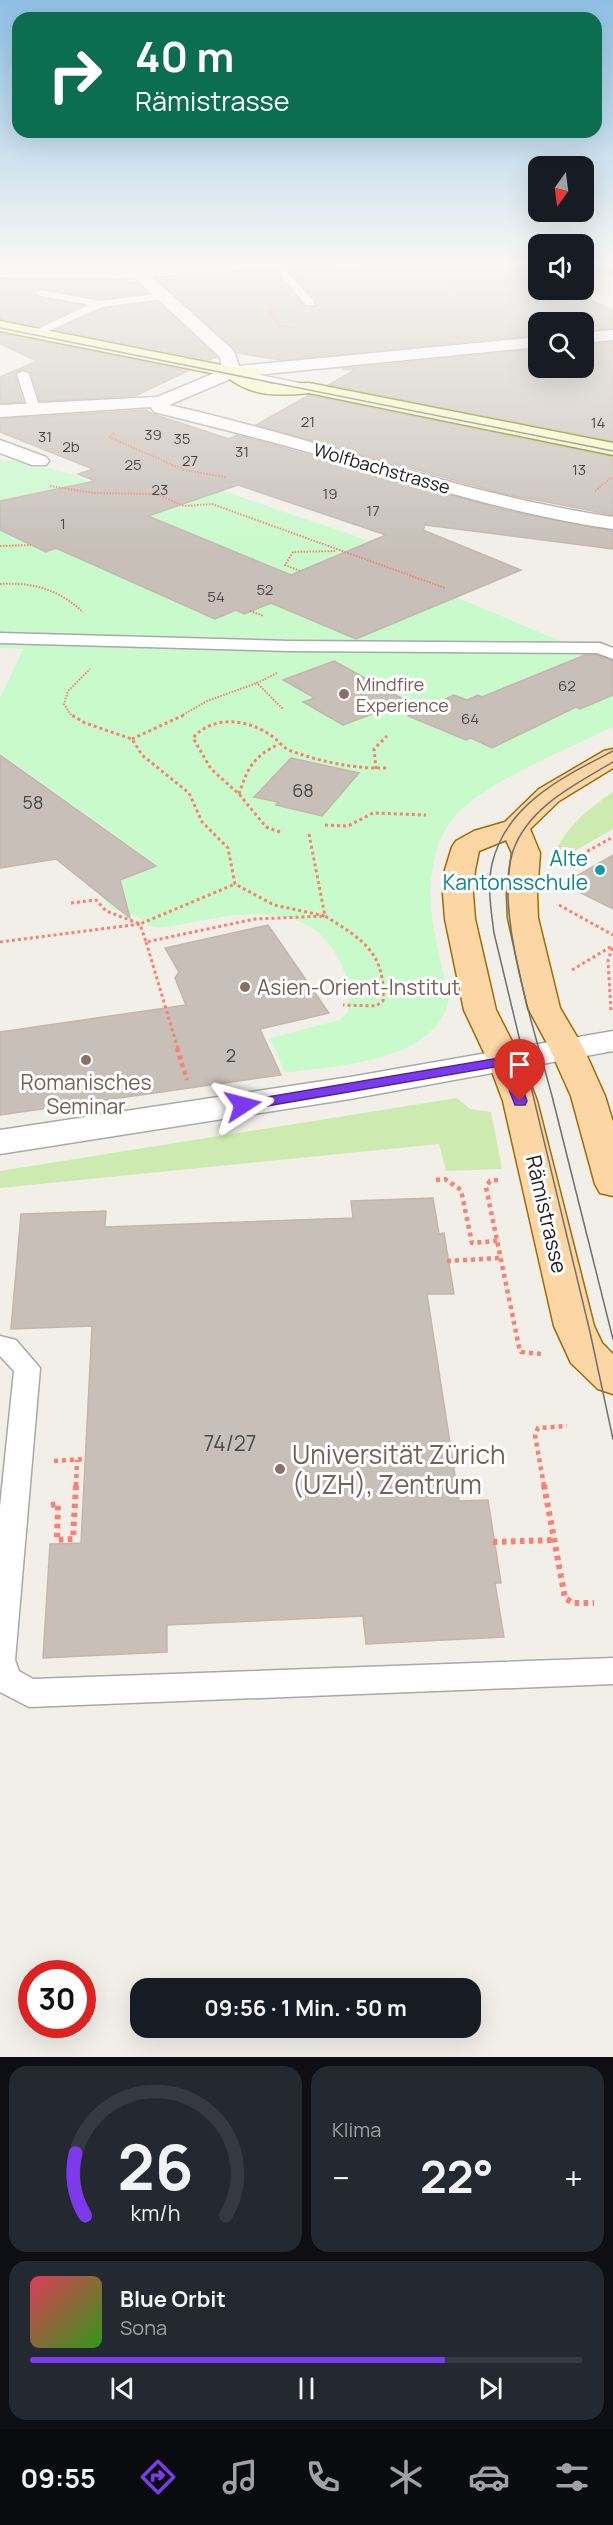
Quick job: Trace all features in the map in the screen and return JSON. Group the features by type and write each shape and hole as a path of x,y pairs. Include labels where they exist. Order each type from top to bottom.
{"main road":[{"path":"166,359 231,372 242,382 255,386 282,389 309,388 613,449"},
{"name":"Rämistrasse","path":"613,757 573,778 549,795 515,828 484,837 466,847 460,870 458,894 460,919 480,1010 505,1061 520,1101 574,1326 585,1352 613,1378"},
{"path":"515,828 526,853 522,894 523,918 544,1008 566,1047 588,1096 613,1184"}],"street":[{"path":"229,359 231,372"},
{"path":"0,411 157,402 170,399 231,372 364,359"},
{"name":"Wolfbachstrasse","path":"157,402 160,408 243,426 533,510 564,517 613,523"},
{"path":"0,446 39,461"},
{"path":"0,1142 202,1112 505,1061 566,1047 613,1041"}],"lane":[{"path":"23,374 34,409"},
{"path":"0,638 288,646 600,648 613,654"},
{"path":"0,1345 7,1347 27,1368 0,1660 7,1680 28,1693 613,1671"}],"path":[{"path":"119,430 109,437 184,470 226,477"},
{"path":"49,486 94,493 156,494 184,506 212,504 445,588"},
{"path":"0,546 31,545"},
{"path":"300,571 285,565 294,552 343,551"},
{"path":"0,584 30,584 62,593 110,640 96,663 68,691 64,704 71,715 78,719 132,739 142,755 189,793 202,822 228,848 235,884"},
{"path":"132,739 177,719 207,701 257,683"},
{"path":"280,832 266,827 239,794 211,769 193,738 195,734 215,723 229,721 252,726 274,737 288,750 376,769 387,768"},
{"path":"376,769 374,750 387,736"},
{"path":"239,794 252,759 279,744"},
{"path":"325,825 348,827 371,814 380,813 404,816 426,815"},
{"path":"309,834 325,916"},
{"path":"553,871 613,837"},
{"path":"235,884 273,905 325,916 362,940 373,951 379,962 385,986 383,1000 376,1006 343,1005"},
{"path":"0,942 140,924 235,884"},
{"path":"71,903 96,900 106,911 140,924"},
{"path":"551,901 613,935"},
{"path":"146,942 255,919 325,916"},
{"path":"140,924 188,1082"},
{"path":"570,971 613,946"},
{"path":"610,996 608,961 613,946"},
{"path":"436,1180 445,1179 461,1190 472,1243 497,1241"},
{"path":"486,1187 521,1352 552,1353"},
{"path":"447,1261 501,1258"},
{"path":"567,1426 538,1428 536,1435 565,1598 573,1603 594,1603"},
{"path":"55,1461 85,1459"},
{"path":"40,1505 58,1504 57,1540 73,1539 77,1460"},
{"path":"493,1542 554,1540"}],"green space":[{"path":"0,460 23,462 72,474 103,488 168,472 466,574 439,590 613,663 613,727 526,768 482,794 464,807 445,831 434,863 431,909 449,999 440,1020 425,1036 405,1048 382,1057 285,1073 270,1038 340,1020 348,1012 349,994 345,974 334,951 319,933 300,922 278,916 255,914 162,928 152,927 135,915 112,909 96,891 158,866 0,753 0,698 23,649 0,648"},
{"path":"613,792 613,829 559,860 553,860 562,839 569,830 585,813"},
{"path":"457,1098 470,1109 491,1112 502,1169 446,1171 439,1144 0,1188 0,1171"}],"building":[{"path":"33,359 129,359 188,371 135,396 40,401 31,373 22,369 15,375 23,402 0,403 0,377 37,361"},
{"path":"440,359 528,359 528,378 594,378 594,359 613,359 613,441 329,385 354,370 342,369"},
{"path":"309,395 613,457 613,515 501,493 256,425"},
{"path":"146,410 229,439 237,435 508,511 613,531 613,549 425,525 423,530 521,570 356,639 271,603 244,614 236,610 215,619 56,548 46,552 0,530 0,501 95,481 78,474 93,469 0,432 0,419","holes":["238,485 386,535 291,575 148,516"]},
{"path":"585,655 597,655 613,661 613,695 580,709 576,707 492,748 471,738 466,740 408,716 454,695 467,700 478,695 482,697"},
{"name":"Mindfire Experience","path":"334,661 407,701 343,725 303,702 315,698 283,680"},
{"path":"0,755 156,866 120,880 130,918 56,859 0,868"},
{"path":"291,758 359,773 322,816 254,797"},
{"name":"Alte Kantonsschule","path":"613,855 613,909 563,884"},
{"path":"268,925 329,1013 260,1029 281,1075 0,1115 0,1032 186,1005 175,978 179,972 165,948"},
{"path":"433,1198 439,1234 444,1233 454,1294 427,1294 459,1501 488,1500 501,1583 495,1583 504,1637 366,1644 363,1616 167,1625 167,1652 43,1658 50,1544 81,1543 92,1326 11,1329 21,1214 106,1211 105,1227 353,1218 351,1201"}],"tram line":[{"path":"154,359 613,451"},
{"path":"613,751 556,782 523,809 499,843 492,864 490,889 494,933 590,1332 613,1439"},
{"path":"613,762 569,788 541,809 520,835 513,851 508,876 508,905 519,972 613,1339"}],"place":[{"name":"Mindfire Experience","path":"344,694"},
{"name":"Alte Kantonsschule","path":"600,870"},
{"name":"Asien-Orient-Institut","path":"245,987"},
{"name":"Romanisches Seminar","path":"86,1060"},
{"name":"Universität Zürich (UZH), Zentrum","path":"280,1469"}],"route":[{"path":"243,1105 505,1061 520,1101"}]}
